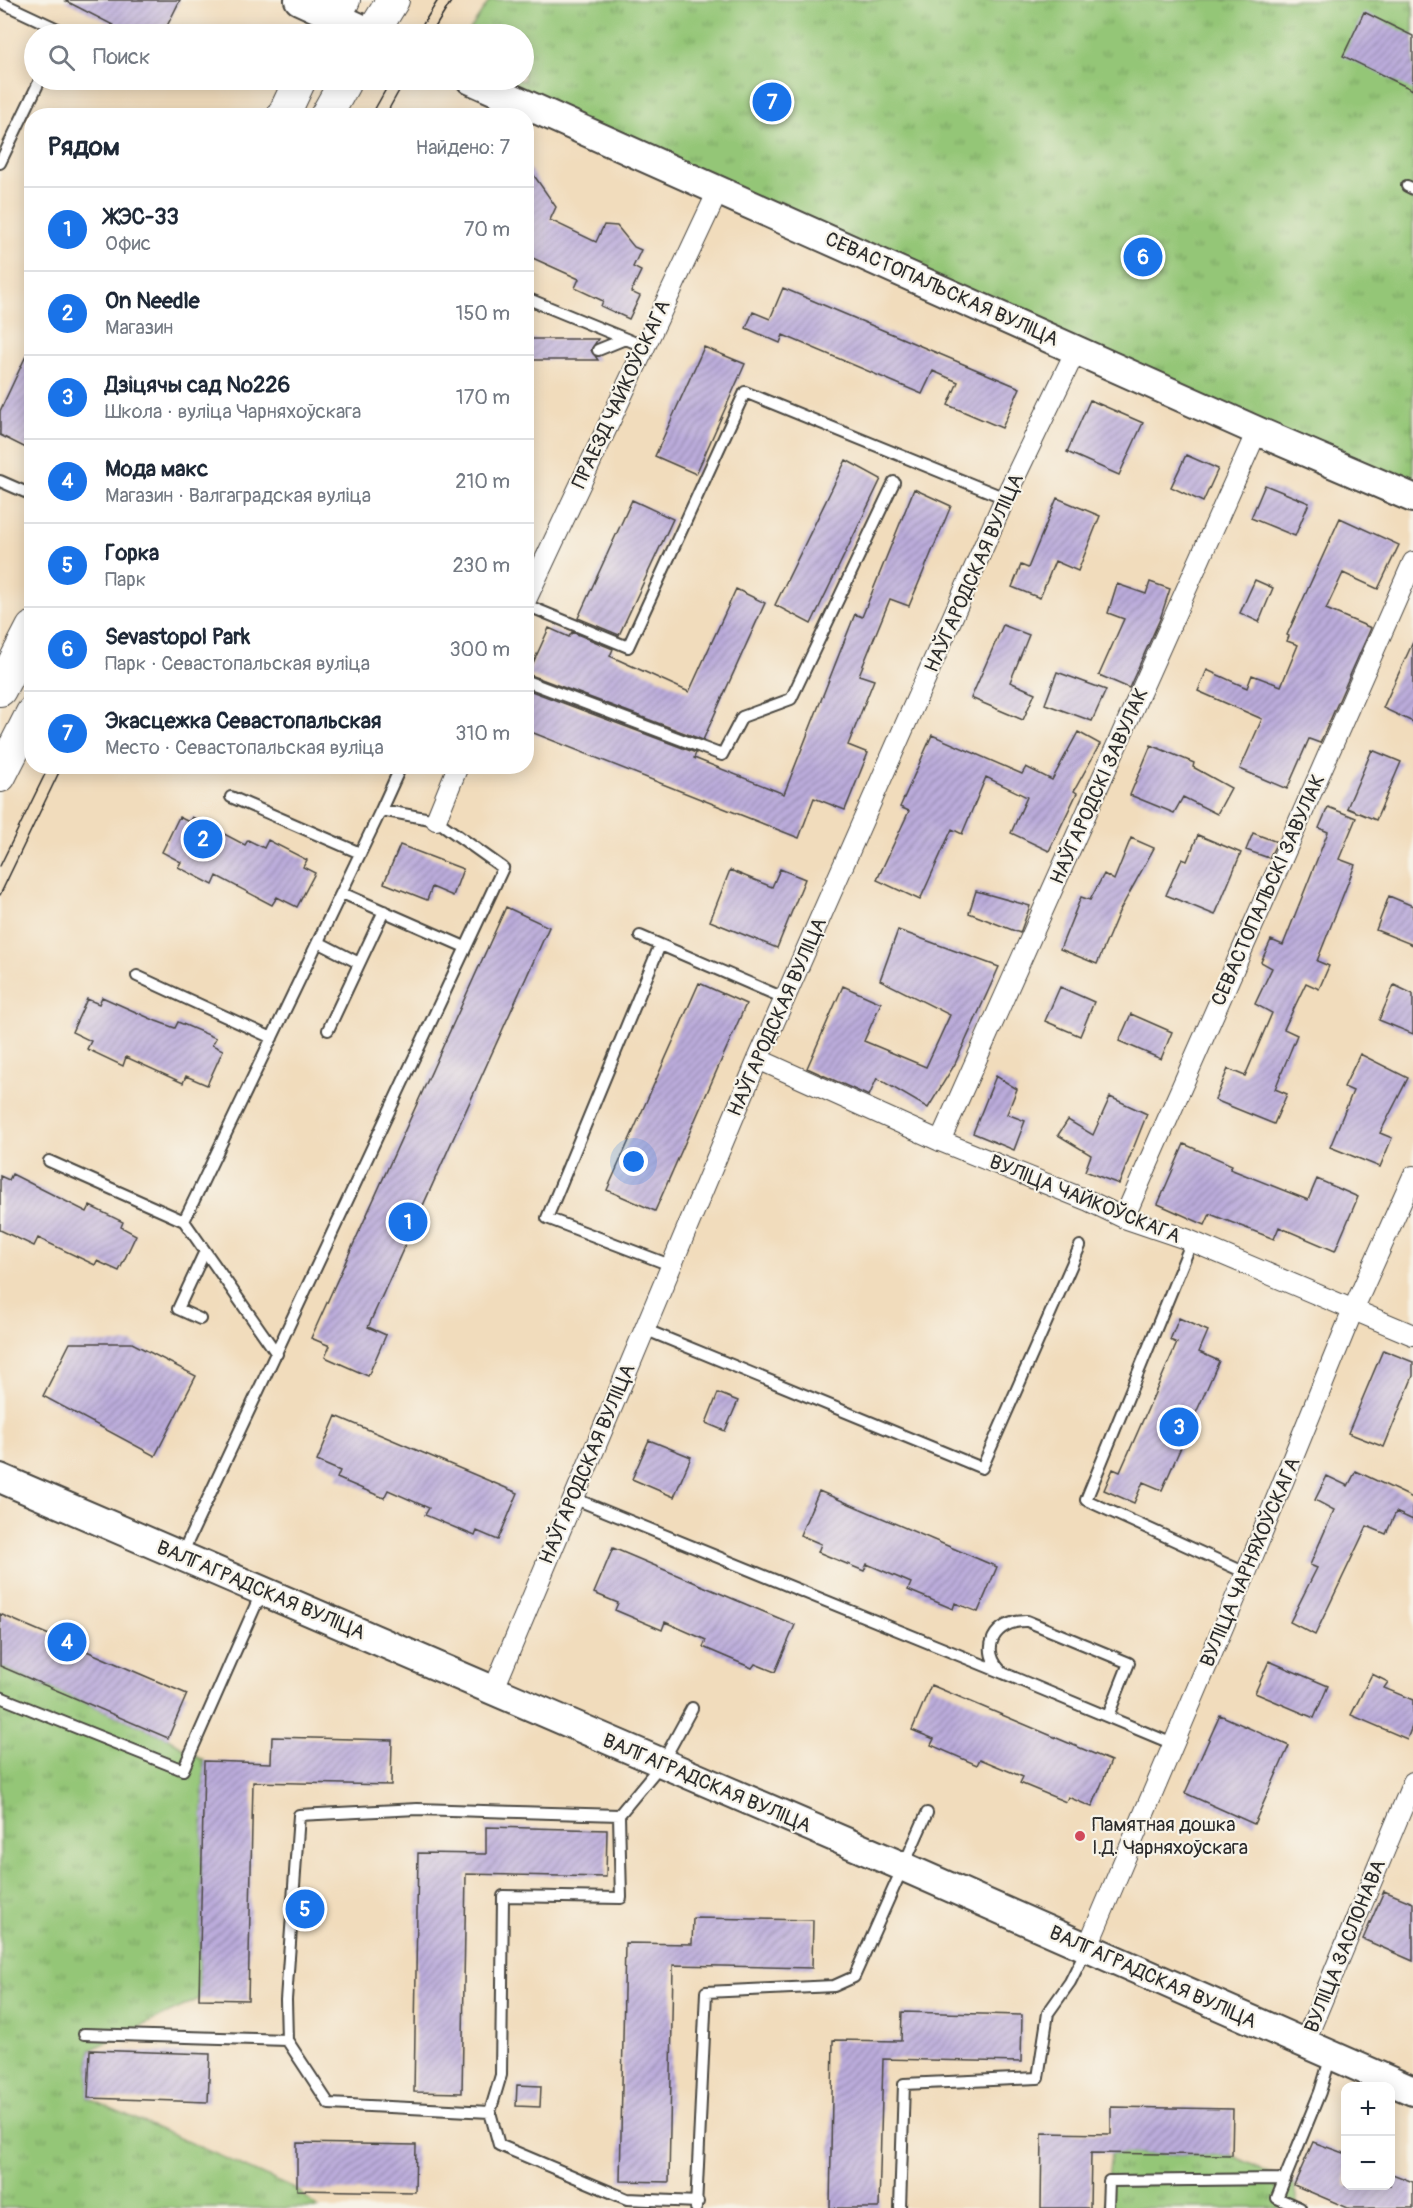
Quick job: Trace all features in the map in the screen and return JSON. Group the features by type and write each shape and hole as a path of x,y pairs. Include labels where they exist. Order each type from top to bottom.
{"main road":[{"path":"299,0 350,24"},
{"path":"379,24 393,0"},
{"path":"287,108 295,90"},
{"path":"331,108 341,90"},
{"name":"СЕВАСТОПАЛЬСКАЯ ВУЛІЦА","path":"494,90 1257,431 1413,498"},
{"path":"0,690 24,644"},
{"path":"0,776 24,729"},
{"name":"ВАЛГАГРАДСКАЯ ВУЛІЦА","path":"0,1478 904,1867 1413,2091"}],"street":[{"name":"ПРАЕЗД ЧАЙКОЎСКАГА","path":"534,570 719,189"},
{"name":"НАЎГАРОДСКАЯ ВУЛІЦА","path":"493,1691 758,1059 1005,498 1076,350"},
{"name":"НАЎГАРОДСКІ ЗАВУЛАК","path":"940,1141 1257,431"},
{"name":"СЕВАСТОПАЛЬСКІ ЗАВУЛАК","path":"1124,1218 1413,562"},
{"path":"436,820 455,774"},
{"name":"ВУЛІЦА ЧАЙКОЎСКАГА","path":"758,1059 940,1141 1089,1201 1124,1218 1191,1241 1413,1335"},
{"name":"ВУЛІЦА ЧАРНЯХОЎСКАГА","path":"1087,1948 1246,1573 1353,1310 1413,1176"},
{"name":"ВУЛІЦА ЗАСЛОНАВА","path":"1304,2044 1413,1782"}],"lane":[{"path":"0,2 47,24"},
{"path":"26,108 34,90"},
{"path":"0,163 24,112"},
{"path":"534,301 644,346"},
{"path":"598,350 625,339"},
{"path":"534,608 628,647 745,392 1005,498"},
{"path":"0,481 24,492"},
{"path":"534,684 722,754 742,717 791,699 894,482"},
{"path":"184,1221 397,774"},
{"path":"231,797 360,854"},
{"path":"181,1556 503,868 436,820 381,810"},
{"path":"342,893 465,947"},
{"path":"328,1030 384,911"},
{"path":"640,936 786,999"},
{"path":"318,942 359,963"},
{"path":"660,945 547,1218 670,1265"},
{"path":"137,976 272,1038"},
{"path":"49,1161 184,1221 277,1354"},
{"path":"1191,1241 1086,1500 1246,1573"},
{"path":"644,1329 982,1468 1080,1246"},
{"path":"200,1319 178,1309 205,1251"},
{"path":"573,1498 1173,1744"},
{"path":"0,1697 183,1770 262,1591"},
{"path":"1003,1673 992,1658 992,1642 999,1630 1015,1621 1027,1621 1129,1663 1108,1716"},
{"path":"692,1708 662,1763 619,1815 621,1898 503,1896 501,2075 490,2112 499,2145 535,2162 627,2199 697,2205 706,1992 834,1986 854,1977 927,1813"},
{"path":"490,2112 329,2104 287,2040 286,2000 300,1815 417,1809 619,1815"},
{"path":"900,2208 904,2084 1038,2078 1048,2013 1070,1982 1087,1948"},
{"path":"84,2034 287,2040"},
{"path":"1300,2208 1277,2198 1320,2092 1331,2055"},
{"path":"1108,2208 1109,2181 1285,2179"}],"green space":[{"path":"490,0 1413,0 1413,494 510,90 534,90 534,24 474,24"},
{"path":"0,1666 168,1738 204,1761 199,1999 90,2050 88,2098 297,2190 319,2208 0,2208"},
{"path":"1111,2153 1232,2155 1294,2185 1298,2208 1105,2208"}],"building":[{"path":"64,0 180,0 168,24 111,24"},
{"path":"1364,12 1413,36 1413,90 1343,56"},
{"path":"534,175 556,207 550,220 596,242 604,225 617,226 634,247 641,250 633,267 641,271 631,292 640,296 629,319 601,306 603,301 575,288 579,279 534,259"},
{"path":"783,288 1020,388 1002,428 948,405 958,382 933,371 922,394 783,335 780,343 746,328 753,312 770,319"},
{"path":"534,339 598,339 591,350 598,360 534,360"},
{"path":"704,347 745,364 696,474 655,456"},
{"path":"24,360 24,447 0,435 0,411"},
{"path":"1090,400 1143,423 1119,475 1067,452"},
{"path":"1186,455 1218,469 1203,502 1171,487"},
{"path":"846,460 881,479 811,624 775,605"},
{"path":"1265,485 1309,503 1295,536 1251,518"},
{"path":"914,489 951,506 909,606 890,599 859,675 874,680 848,745 868,753 845,810 814,798 799,838 534,733 534,692 696,753 694,758 784,794 855,614 862,617"},
{"path":"1057,498 1100,516 1078,571 1055,561 1040,598 1012,587 1021,565 1028,568"},
{"path":"632,500 673,519 619,635 578,618"},
{"path":"1340,518 1399,545 1378,589 1343,573 1326,609 1371,628 1320,743 1309,739 1287,789 1240,769 1262,719 1198,691 1207,670 1247,688 1252,675 1281,686 1298,645 1287,641 1289,636 1287,635"},
{"path":"1255,580 1273,588 1259,622 1240,613"},
{"path":"1150,582 1170,589 1160,619 1129,688 1099,675 1124,619 1108,613 1117,584 1146,594"},
{"path":"736,589 765,603 703,740 534,676 534,661 549,628 569,637 572,632 613,649 610,656 689,692"},
{"path":"1003,625 1029,635 1010,682 1035,693 1023,720 971,698"},
{"path":"1413,642 1413,722 1383,708"},
{"path":"1057,672 1106,690 1092,721 1045,704"},
{"path":"1078,732 1100,744 1074,791 1077,793 1049,851 1011,833 1027,797 986,777 962,834 952,829 920,900 877,880 909,811 900,807 932,735 1022,774 1026,767 1052,780"},
{"path":"1151,745 1194,763 1193,767 1231,788 1217,814 1183,797 1174,813 1130,795"},
{"path":"1372,750 1401,762 1376,820 1347,808"},
{"path":"1328,807 1356,818 1339,859 1355,865 1317,961 1329,966 1319,989 1306,983 1284,1029 1297,1035 1275,1089 1287,1094 1274,1124 1215,1100 1228,1069 1245,1076 1272,1013 1255,1004 1272,968 1261,962 1271,940 1283,945 1328,832 1319,828"},
{"path":"179,817 189,822 192,817 245,845 248,840 264,848 268,840 307,860 303,867 315,873 297,907 277,897 272,905 217,876 213,885 178,867 181,862 162,852"},
{"path":"1253,833 1277,842 1269,858 1246,850"},
{"path":"1198,835 1241,853 1215,915 1166,895 1182,859 1187,861"},
{"path":"1131,838 1154,848 1119,912 1097,964 1060,949 1081,897 1090,900 1104,874 1114,880"},
{"path":"400,845 463,869 453,896 432,887 427,900 384,883"},
{"path":"780,869 805,879 777,948 710,921 730,870 772,887"},
{"path":"976,891 1030,906 1020,933 969,913"},
{"path":"1389,896 1413,906 1413,945 1376,930"},
{"path":"506,907 549,927 368,1327 386,1335 368,1376 325,1357 330,1346 311,1338"},
{"path":"898,930 999,967 955,1064 928,1108 877,1078 869,1096 807,1068 843,986 881,1003 864,1041 926,1067 950,1015 880,980"},
{"path":"699,983 746,1004 655,1211 607,1190"},
{"path":"1394,985 1413,994 1413,1034 1379,1020"},
{"path":"1060,987 1094,1002 1080,1036 1045,1021"},
{"path":"102,997 175,1028 178,1022 216,1038 212,1045 223,1050 207,1085 186,1076 183,1083 126,1057 123,1066 87,1049 91,1041 72,1032 87,999 99,1004"},
{"path":"1131,1014 1172,1032 1161,1059 1119,1041"},
{"path":"1360,1054 1408,1078 1380,1133 1392,1138 1380,1167 1330,1147 1353,1091 1344,1087"},
{"path":"996,1076 1017,1089 1007,1114 1025,1121 1014,1150 973,1133"},
{"path":"1110,1097 1147,1114 1119,1184 1085,1171 1091,1155 1058,1135 1068,1120 1093,1135"},
{"path":"1184,1144 1232,1165 1230,1169 1308,1200 1317,1179 1358,1197 1335,1251 1279,1227 1274,1239 1210,1214 1205,1225 1158,1204"},
{"path":"12,1174 87,1212 90,1206 123,1222 121,1227 136,1235 119,1271 97,1261 95,1265 38,1238 34,1246 0,1230 0,1176 9,1180"},
{"path":"1179,1318 1208,1331 1199,1352 1219,1361 1162,1490 1143,1482 1134,1503 1104,1490 1113,1469 1120,1472 1177,1343 1170,1340"},
{"path":"70,1343 132,1343 196,1376 155,1456 43,1396"},
{"path":"1383,1350 1413,1362 1413,1376 1384,1447 1348,1433"},
{"path":"718,1393 738,1401 725,1431 706,1423"},
{"path":"336,1416 518,1493 498,1540 477,1531 475,1536 425,1515 429,1508 388,1490 384,1498 337,1478 340,1471 317,1461"},
{"path":"649,1440 691,1457 674,1497 632,1479"},
{"path":"1356,1471 1413,1498 1413,1520 1396,1512 1386,1534 1367,1526 1315,1635 1290,1622 1317,1568 1310,1565 1334,1510 1315,1500 1327,1476 1348,1486"},
{"path":"819,1491 997,1567 978,1612 955,1603 953,1609 908,1590 911,1583 867,1564 864,1571 818,1552 821,1544 800,1535"},
{"path":"613,1548 795,1625 775,1672 755,1664 752,1668 703,1647 706,1640 665,1622 662,1630 615,1610 618,1603 594,1593"},
{"path":"0,1614 187,1694 168,1738 0,1666"},
{"path":"1269,1661 1328,1686 1314,1718 1255,1693"},
{"path":"1372,1674 1388,1682 1384,1688 1413,1700 1413,1724 1407,1739 1351,1715"},
{"path":"931,1685 1111,1761 1092,1807 1068,1797 1066,1802 1020,1783 1023,1777 980,1759 977,1765 931,1745 934,1739 912,1730"},
{"path":"1220,1715 1289,1746 1254,1824 1185,1793"},
{"path":"272,1737 392,1740 391,1785 253,1782 248,2000 199,1999 204,1761 271,1763"},
{"path":"486,1827 607,1830 606,1877 466,1874 462,2093 414,2092 418,1853 486,1854"},
{"path":"1384,1891 1413,1903 1413,1961 1363,1939"},
{"path":"693,1918 813,1920 812,1968 673,1965 669,2182 620,2181 625,1943 692,1944"},
{"path":"902,2012 1022,2015 1021,2062 883,2059 879,2208 830,2208 833,2040 901,2041"},
{"path":"90,2050 210,2054 208,2102 88,2098"},
{"path":"517,2085 541,2086 540,2107 516,2106"},
{"path":"1111,2107 1233,2109 1232,2155 1091,2153 1090,2208 1041,2208 1042,2133 1111,2134"},
{"path":"1313,2142 1341,2152 1341,2190 1395,2190 1395,2175 1413,2182 1413,2208 1348,2208 1294,2185"},
{"path":"297,2143 416,2145 415,2192 297,2190"}],"tram line":[{"path":"423,24 438,0"},
{"path":"437,24 452,0"},
{"path":"375,108 385,90"},
{"path":"389,108 399,90"},
{"path":"0,866 45,774"},
{"path":"0,895 58,774"}],"place":[{"name":"Экасцежка Севастопальская","path":"772,102"},
{"name":"Sevastopol Park","path":"1143,257"},
{"name":"On Needle","path":"203,839"},
{"name":"ЖЭС-33","path":"408,1222"},
{"name":"Дзіцячы сад №226","path":"1179,1427"},
{"name":"Мода макс","path":"67,1642"},
{"name":"Памятная дошка І.Д. Чарняхоўскага","path":"1080,1836"},
{"name":"Горка","path":"305,1909"}]}
